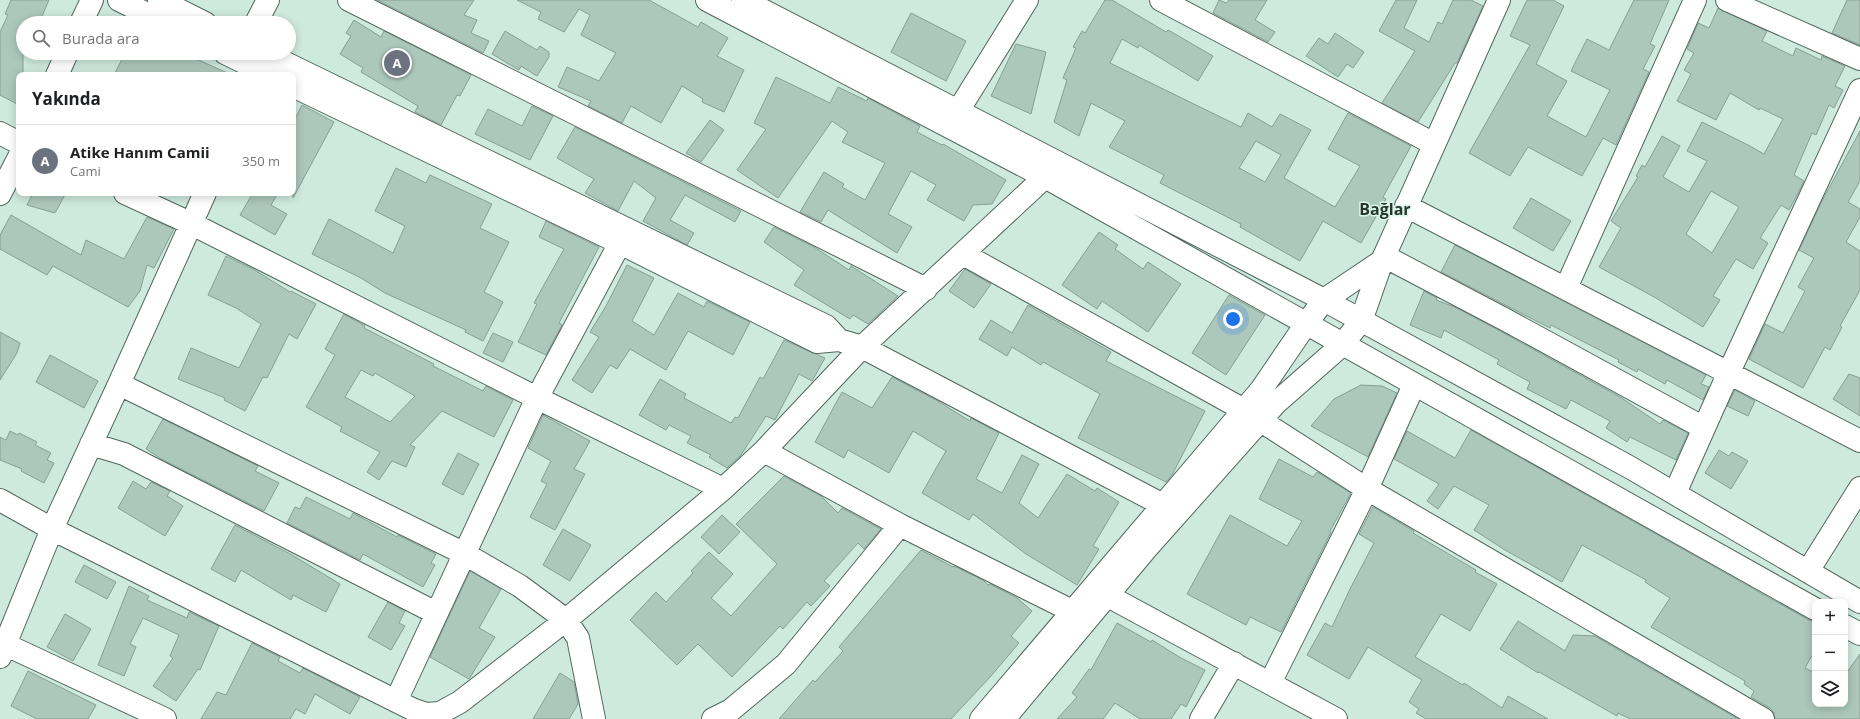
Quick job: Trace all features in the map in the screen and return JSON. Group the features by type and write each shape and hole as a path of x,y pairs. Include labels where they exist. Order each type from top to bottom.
{"street":[{"path":"84,16 92,0"},
{"path":"119,0 151,16"},
{"path":"159,0 191,16"},
{"path":"260,16 268,0"},
{"path":"349,0 926,289"},
{"path":"707,0 1045,177 1812,607"},
{"path":"743,0 1324,300 1631,468 1860,602"},
{"path":"958,111 1027,0"},
{"path":"1161,0 1434,144"},
{"path":"1100,592 1163,505 1252,415 1276,403 1342,345 1361,321 1383,259 1499,0"},
{"path":"1566,288 1695,0"},
{"path":"1727,0 1860,59"},
{"path":"58,72 64,60"},
{"path":"245,60 274,72"},
{"path":"296,82 826,326 839,340"},
{"path":"296,87 620,242 817,342 839,340 862,347 1163,505"},
{"path":"1675,493 1729,372 1860,90"},
{"path":"0,133 16,141"},
{"path":"0,194 16,163"},
{"path":"0,500 52,529 396,701 431,716 460,702 566,620 723,489 764,451 862,347 1045,177"},
{"path":"131,196 192,224 537,398 723,489"},
{"path":"165,719 2,648 52,529 204,196"},
{"path":"1406,206 1860,441"},
{"path":"396,701 436,612 465,554 537,398 620,242"},
{"path":"963,254 1252,415 1367,489 1763,719"},
{"path":"1383,259 1506,320 1704,428"},
{"path":"980,719 1080,615 1252,415 1261,390 1324,300 1383,259"},
{"path":"119,384 465,554 520,586 566,620 578,638 594,719"},
{"path":"1270,683 1367,489 1414,385"},
{"path":"91,444 124,454 436,612"},
{"path":"764,451 900,525 1080,615"},
{"path":"1808,571 1860,488"},
{"path":"714,719 731,710 786,664 900,525"},
{"path":"1100,592 1336,719"},
{"path":"1004,719 1080,615"},
{"path":"1848,628 1860,634"},
{"path":"1201,719 1234,663"}],"building":[{"path":"11,0 49,0 42,16 16,16 16,60 23,60 23,72 16,72 16,103 0,95 0,32 8,15 5,14"},
{"path":"377,0 474,0 464,15 477,20 471,33 489,41 483,53"},
{"path":"517,0 649,0 698,27 701,22 728,38 717,56 744,70 724,112 702,102 703,99 682,86 661,123 631,106 622,123 588,106 591,101 558,87 567,67 599,81 616,53 581,35 590,15 579,9 564,32 538,19 541,12"},
{"path":"1105,0 1112,0 1166,32 1168,30 1213,56 1198,81 1139,45 1138,48 1122,39 1110,63 1241,127 1248,113 1272,127 1280,114 1311,130 1284,178 1335,207 1360,166 1328,149 1348,113 1411,146 1383,197 1386,199 1361,243 1323,221 1300,261 1240,227 1241,224 1160,183 1164,175 1109,147 1125,121 1091,103 1079,136 1054,122 1067,80 1063,78 1076,48 1073,47 1082,31 1085,33","holes":["1256,141 1281,155 1265,182 1239,168"]},
{"path":"1219,0 1226,3 1229,0 1267,0 1255,20 1275,32 1268,42 1213,13"},
{"path":"1396,0 1417,0 1404,28 1429,42 1438,22 1442,24 1453,0 1471,0 1483,6 1457,63 1455,63 1418,122 1382,103 1415,51 1379,31"},
{"path":"1527,0 1553,0 1564,6 1536,64 1567,81 1547,116 1586,137 1610,90 1571,71 1587,39 1609,50 1634,0 1669,0 1650,44 1655,46 1643,69 1649,72 1616,145 1603,138 1582,176 1528,147 1510,176 1469,153 1530,45 1510,36"},
{"path":"1847,0 1860,0 1860,45 1832,33"},
{"path":"1718,8 1767,31 1762,41 1793,56 1796,48 1821,60 1822,56 1845,66 1835,86 1843,90 1834,108 1829,105 1816,135 1812,133 1794,175 1804,181 1789,210 1781,205 1760,238 1768,243 1753,269 1736,259 1713,296 1720,300 1703,327 1656,298 1599,267 1621,228 1611,221 1638,177 1636,176 1642,165 1645,167 1662,136 1680,146 1663,177 1689,192 1707,161 1687,151 1702,122 1764,154 1783,119 1760,108 1759,110 1730,93 1716,120 1677,101 1691,74 1684,70 1694,53 1687,49 1698,23 1709,28","holes":["1711,191 1739,207 1712,253 1686,234"]},
{"path":"911,13 966,41 946,81 891,52"},
{"path":"354,20 381,37 384,31 471,75 460,96 457,95 441,125 415,112 418,106 361,72 363,68 340,54 351,36 346,33"},
{"path":"505,31 537,50 540,46 549,52 549,57 537,76 521,66 519,70 492,54"},
{"path":"1335,33 1364,52 1353,68 1347,64 1338,77 1306,56 1319,38 1328,44"},
{"path":"1016,44 1046,52 1031,114 991,96"},
{"path":"122,60 199,60 225,72 116,72"},
{"path":"776,77 830,103 838,87 867,101 868,98 920,126 917,132 942,145 943,144 1006,180 992,204 973,205 964,221 927,200 936,185 911,171 888,214 912,227 897,253 828,210 821,222 800,212 824,172 844,184 842,187 865,200 885,163 842,142 848,132 832,121 778,198 737,170 766,129 754,123"},
{"path":"302,105 334,122 296,192 296,117"},
{"path":"532,106 553,116 530,160 475,134 488,109 522,126"},
{"path":"710,120 724,130 701,162 686,153"},
{"path":"575,127 741,211 735,222 685,195 670,220 694,233 687,245 643,221 656,198 634,181 618,211 585,193 594,179 557,158"},
{"path":"1860,131 1860,181 1848,202 1860,209 1860,217 1846,242 1860,251 1860,290 1840,326 1842,327 1830,350 1825,347 1803,388 1749,359 1765,324 1783,333 1805,291 1798,287 1814,258 1799,250 1822,201"},
{"path":"396,168 426,183 430,175 492,204 480,228 509,242 484,292 503,302 483,341 465,332 466,330 385,293 361,278 312,254 329,219 393,253 405,226 375,211"},
{"path":"32,196 64,196 55,213 27,205"},
{"path":"251,196 276,196 271,205 287,214 275,235 240,215"},
{"path":"1531,198 1571,221 1553,251 1513,228"},
{"path":"11,215 81,255 86,240 124,259 147,217 174,229 154,268 147,265 140,291 128,307 53,266 47,275 0,249 0,235"},
{"path":"546,221 599,247 559,323 562,325 546,355 518,342 537,304 534,303 564,249 539,237"},
{"path":"774,227 814,247 849,270 851,266 898,296 868,324 853,315 850,319 794,285 804,270 764,242"},
{"path":"1099,232 1118,245 1115,249 1143,269 1148,262 1181,284 1148,332 1102,301 1097,309 1062,285"},
{"path":"1455,245 1706,375 1701,384 1709,387 1703,400 1667,380 1665,384 1638,369 1637,372 1618,362 1619,360 1551,325 1550,328 1441,272"},
{"path":"226,256 253,269 290,292 291,291 316,304 297,339 289,334 267,378 263,377 245,411 224,400 225,398 178,379 191,348 239,368 261,324 236,308 208,295"},
{"path":"627,265 654,278 632,321 654,335 678,293 704,307 707,301 750,322 733,355 688,331 666,370 630,349 617,369 610,365 592,393 572,380 599,337 590,332 606,306"},
{"path":"965,269 991,284 974,308 949,291"},
{"path":"1424,291 1437,298 1436,300 1457,308 1620,397 1660,424 1663,420 1688,433 1676,460 1630,437 1627,442 1606,428 1610,421 1571,400 1566,409 1527,389 1530,382 1497,364 1499,360 1444,330 1441,338 1410,325"},
{"path":"1229,295 1265,315 1226,375 1192,353"},
{"path":"1028,305 1111,352 1106,361 1205,411 1172,475 1166,482 1078,438 1100,394 1043,362 1041,365 1012,347 1007,356 979,339 991,320 1012,333"},
{"path":"344,314 365,326 364,328 434,364 433,366 483,391 486,386 513,400 494,437 442,411 410,445 415,447 406,467 392,461 379,480 367,472 380,452 340,431 342,427 306,407 335,355 325,349","holes":["361,370 373,376 375,373 415,396 390,422 345,397"]},
{"path":"0,332 20,343 17,353 0,380"},
{"path":"493,333 513,342 503,362 483,353"},
{"path":"784,340 825,358 812,381 799,374 775,420 766,416 741,455 727,468 709,457 711,455 687,443 691,436 669,425 666,430 639,415 660,379 686,394 684,398 731,423 735,417 738,418 760,377 763,379"},
{"path":"50,355 98,381 84,408 36,382"},
{"path":"1849,374 1860,378 1860,416 1833,399"},
{"path":"892,377 936,400 970,421 971,418 999,433 976,479 1002,493 1022,455 1039,464 1019,503 1038,518 1067,474 1095,491 1097,488 1119,502 1093,546 1099,549 1077,585 1026,554 973,514 969,520 922,493 946,451 913,431 889,473 848,450 844,458 815,442 842,392 872,408"},
{"path":"1361,385 1382,386 1397,393 1368,457 1311,426 1334,399"},
{"path":"1735,390 1755,401 1748,416 1727,406"},
{"path":"543,415 590,441 574,469 585,474 555,530 530,517 547,484 541,481 551,461 528,448"},
{"path":"163,419 258,466 255,471 279,483 264,511 163,460 146,449"},
{"path":"1471,430 1812,620 1812,655 1805,668 1812,672 1812,707 1848,707 1848,671 1860,654 1860,719 1775,719 1774,713 1770,708 1751,697 1754,691 1744,684 1745,681 1651,627 1670,598 1645,582 1646,580 1582,545 1562,582 1505,550 1474,530 1489,505 1454,486 1438,509 1427,501 1439,484 1394,459 1407,431 1455,458"},
{"path":"10,431 18,435 19,433 37,442 35,445 51,453 47,460 54,463 44,483 21,471 22,469 0,460 0,437 6,440"},
{"path":"1719,450 1729,456 1732,452 1748,461 1731,489 1705,473"},
{"path":"458,453 479,464 463,495 442,484"},
{"path":"1279,459 1313,477 1317,472 1351,493 1330,531 1331,532 1281,632 1250,617 1246,625 1187,594 1230,515 1287,546 1302,521 1259,499"},
{"path":"784,476 821,496 838,513 842,508 881,529 864,549 858,543 824,581 830,586 811,606 807,602 783,629 780,626 732,677 698,644 677,665 630,620 656,592 666,602 693,573 691,571 709,552 733,574 711,598 731,616 777,564 736,524"},
{"path":"133,481 146,489 151,482 170,491 167,496 183,506 165,536 118,508"},
{"path":"306,497 350,519 353,513 397,537 398,535 436,554 431,563 435,565 423,587 363,554 360,560 287,523 295,507 300,509"},
{"path":"1373,507 1414,531 1413,533 1476,570 1475,572 1497,584 1470,631 1441,614 1415,657 1463,685 1464,683 1502,708 1508,696 1548,719 1426,719 1416,713 1419,709 1409,702 1422,680 1368,647 1349,679 1307,655 1325,623 1332,627 1374,543 1359,534"},
{"path":"722,515 740,532 719,554 701,537"},
{"path":"235,525 292,555 340,584 326,612 293,595 291,600 241,570 235,582 211,569"},
{"path":"563,529 591,545 570,581 543,565"},
{"path":"921,550 953,567 954,566 983,580 988,585 990,584 1017,598 1032,611 1011,636 1019,643 951,719 779,719 813,680 815,682 843,651 839,647"},
{"path":"84,565 116,582 107,599 75,582"},
{"path":"470,571 501,589 479,628 495,637 469,679 430,657"},
{"path":"129,586 149,596 147,600 187,618 189,612 219,626 200,670 198,669 176,701 153,686 173,658 170,656 179,635 143,618 130,644 136,647 124,676 98,665"},
{"path":"388,602 405,611 399,623 405,626 391,650 368,637"},
{"path":"65,614 91,629 73,661 47,647"},
{"path":"1518,621 1565,651 1573,635 1595,636 1738,719 1630,719 1618,713 1617,716 1539,672 1538,673 1500,649"},
{"path":"1117,623 1151,642 1152,640 1181,658 1205,670 1186,707 1181,704 1171,719 1140,719 1115,703 1103,719 1057,719 1077,697 1072,693 1089,669 1091,670"},
{"path":"252,643 280,657 278,661 300,673 303,668 360,697 350,714 315,694 305,714 296,709 290,719 201,719 217,692 226,695"},
{"path":"28,671 96,705 88,719 37,719 11,706"},
{"path":"560,673 574,682 578,704 569,719 533,719"}],"place":[{"name":"Atike Hanım Camii","path":"397,63"}],"district":[{"name":"Bağlar","path":"1385,209"}]}
